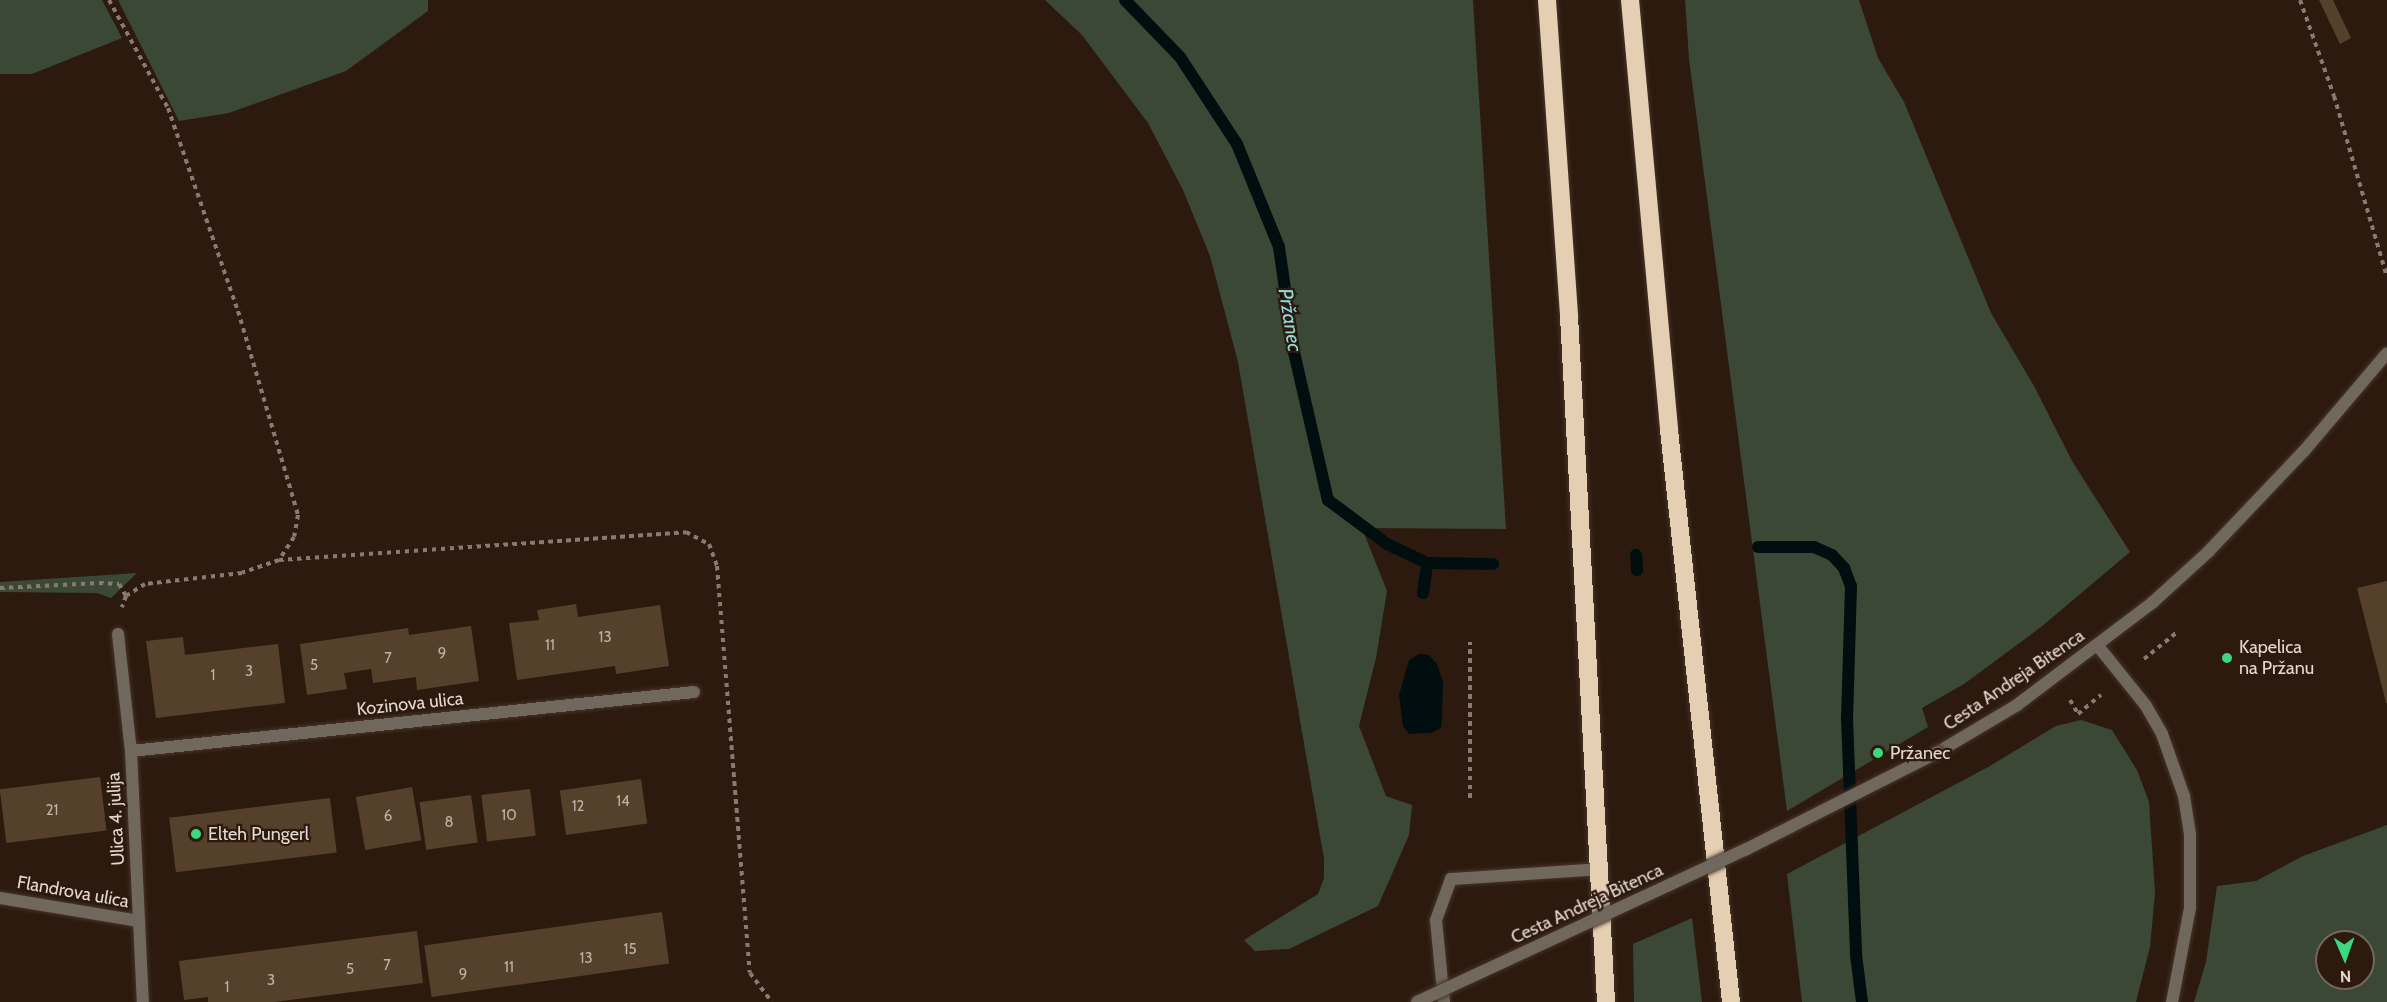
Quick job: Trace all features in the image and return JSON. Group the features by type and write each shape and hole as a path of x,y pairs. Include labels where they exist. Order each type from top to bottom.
{"highway":[{"path":"1547,0 1600,869 1606,1002"},
{"path":"1630,0 1669,430 1731,1002"}],"street":[{"name":"Cesta Andreja Bitenca","path":"1417,1002 1786,830 1938,752 2017,705 2098,646 2208,552 2304,451 2387,353"},
{"name":"Ulica 4. julija","path":"118,634 130,751 143,1002"},
{"path":"2098,646 2146,706 2162,734 2184,796 2190,835 2190,898 2172,1002"},
{"name":"Kozinova ulica","path":"130,751 694,692"},
{"path":"1444,1002 1436,920 1451,879 1600,869"},
{"name":"Flandrova ulica","path":"0,898 139,921"}],"path":[{"path":"109,0 168,108 238,311 298,515 294,537 279,560"},
{"path":"2300,0 2334,96 2387,277"},
{"path":"126,596 145,584 242,573 279,560 686,532 709,544 718,577 750,973 772,1002"},
{"path":"0,588 119,584 126,596 118,634"},
{"path":"1470,642 1470,798"}],"green space":[{"path":"0,0 102,0 122,38 32,74 0,74"},
{"path":"118,0 428,0 428,11 346,71 229,113 179,121"},
{"path":"1045,0 1473,0 1506,529 1362,528 1387,591 1376,658 1359,726 1386,796 1412,805 1409,835 1378,906 1289,949 1255,951 1244,940 1318,894 1324,878 1324,859 1238,362 1210,256 1183,190 1148,123 1082,35"},
{"path":"1685,0 1859,0 1878,58 1904,102 1991,313 2034,386 2072,461 2130,552 2041,627 1964,684 1922,708 1928,727 1787,811 1689,59"},
{"path":"137,573 111,598 97,593 0,592 0,582"},
{"path":"2081,720 2112,730 2137,770 2149,802 2155,893 2150,947 2136,1002 1802,1002 1787,874 1990,766 2056,726"},
{"path":"2387,825 2387,1002 2194,1002 2206,962 2217,886 2256,881 2303,856"},
{"path":"1692,918 1702,1002 1634,1002 1633,944"}],"shaded area":[{"path":"1419,654 1429,655 1437,664 1443,682 1441,728 1431,733 1409,734 1403,726 1399,695 1409,660"}],"building":[{"path":"2319,0 2333,0 2351,38 2340,44"},
{"path":"2387,581 2387,703 2386,703 2357,588"},
{"path":"576,604 578,617 660,605 669,666 616,674 615,666 517,680 509,623 539,620 537,610"},
{"path":"471,626 479,681 417,690 416,677 373,683 371,669 344,673 347,689 307,695 300,644 408,628 409,635"},
{"path":"183,637 185,655 278,644 285,703 156,718 146,641"},
{"path":"100,777 107,831 6,843 0,789"},
{"path":"641,779 647,824 566,835 560,790"},
{"path":"412,787 421,840 365,850 356,797"},
{"path":"530,789 536,836 487,842 481,795"},
{"path":"471,795 478,843 426,850 420,802"},
{"path":"330,798 337,853 176,872 169,818"},
{"path":"662,912 669,963 432,997 424,945"},
{"path":"417,931 423,983 274,1002 208,1002 208,997 184,1000 179,961"}],"waterway":[{"name":"Pržanec","path":"1125,0 1180,57 1237,144 1279,247 1294,352 1328,500 1387,544 1427,563 1493,564"},
{"name":"Pržanec","path":"1758,547 1814,547 1832,555 1844,568 1851,586 1847,718 1856,955 1862,1002"},
{"path":"1636,555 1637,570"},
{"path":"1423,593 1427,563"}],"place":[{"name":"Kapelica na Pržanu","path":"2227,658"},
{"name":"Pržanec","path":"1878,753"},
{"name":"Elteh Pungerl","path":"196,834"}]}
